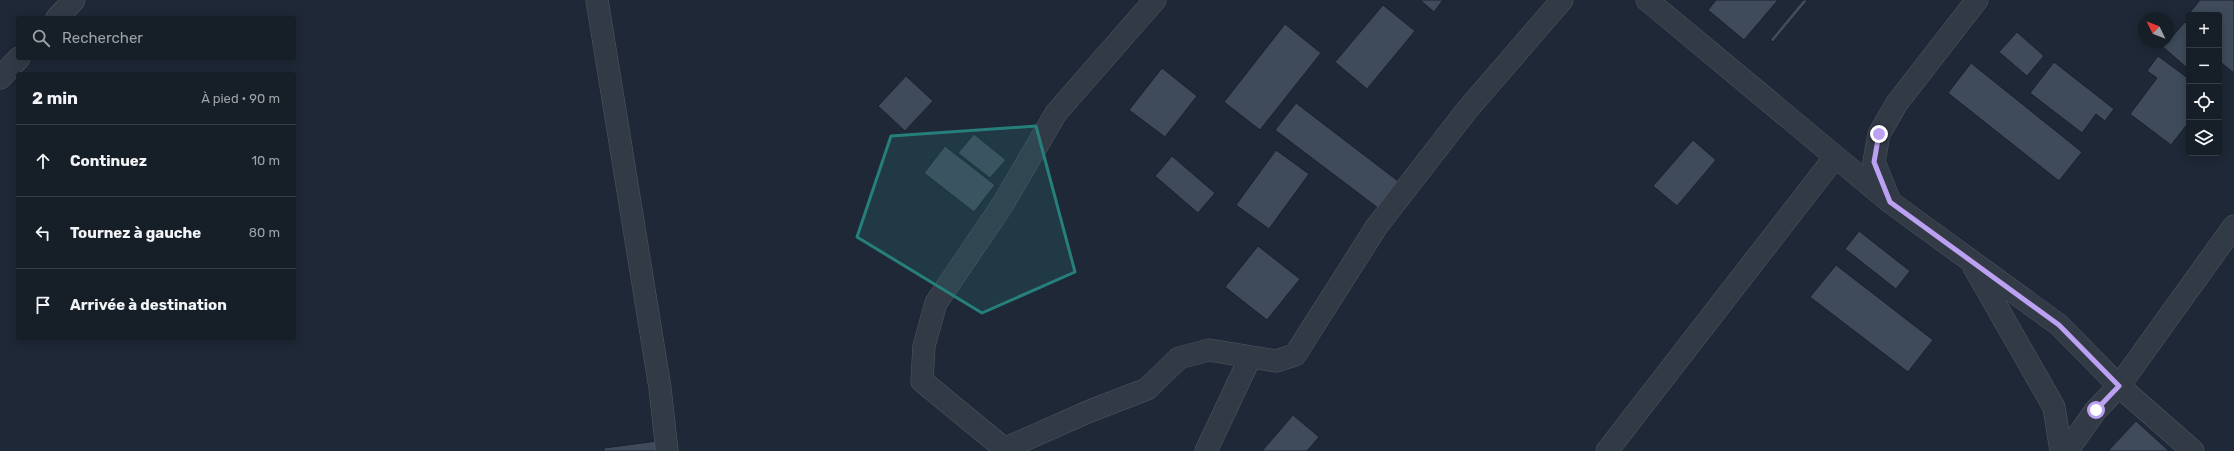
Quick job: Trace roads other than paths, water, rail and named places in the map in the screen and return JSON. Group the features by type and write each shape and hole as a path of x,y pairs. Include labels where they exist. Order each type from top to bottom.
{"street":[{"path":"59,16 74,0"},
{"path":"597,0 660,388 667,451"},
{"path":"1155,0 1056,113 1003,204 936,303 924,346 922,381 1005,450 1090,411 1147,389 1179,358 1209,350 1250,358 1276,361 1295,355 1377,226 1467,110 1562,0"},
{"path":"1647,0 1890,202 2059,325 2119,386 2193,451"},
{"path":"1890,202 1874,162 1879,134 1897,103 1977,0"},
{"path":"0,78 17,60"},
{"path":"1607,451 1836,157"},
{"path":"2067,451 2096,410 2119,386 2234,226"},
{"path":"1972,262 2054,407 2060,451"},
{"path":"1206,451 1250,358"}]}
